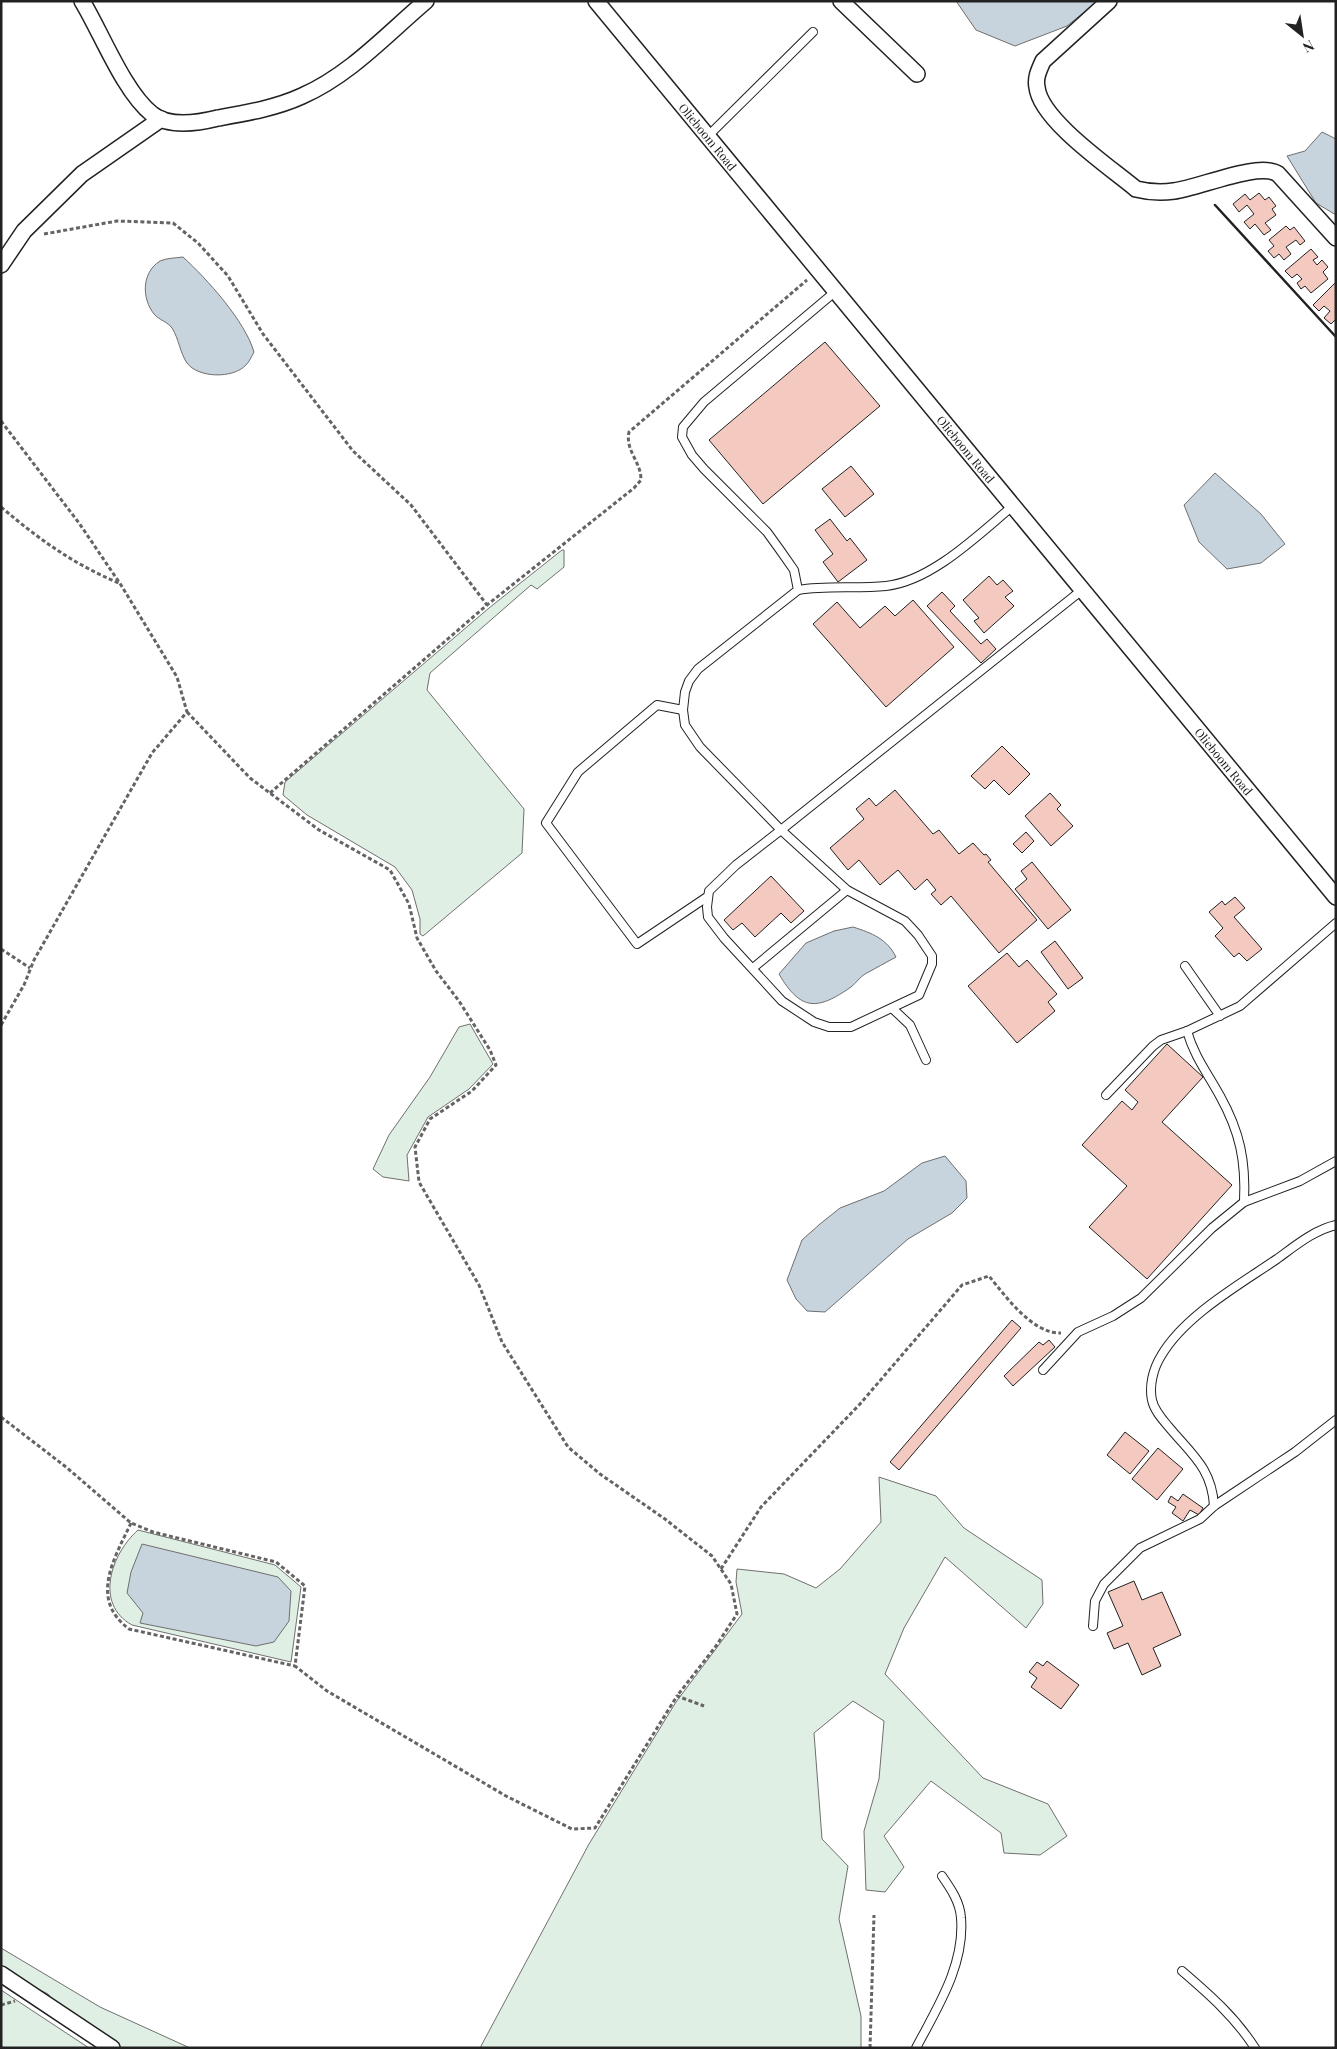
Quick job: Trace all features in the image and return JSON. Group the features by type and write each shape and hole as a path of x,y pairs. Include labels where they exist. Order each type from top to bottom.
{"street":[{"path":"82,1 101,40 138,100 151,114 161,119 187,123 208,120 287,101 318,88 355,63 426,1"},
{"name":"Olieboom Road","path":"596,1 1336,897"},
{"path":"841,1 917,74"},
{"path":"1109,1 1043,61 1037,75 1036,86 1038,95 1053,118 1069,134 1136,189 1174,191 1260,170 1275,172 1336,238"},
{"path":"1,265 24,231 82,174 161,119"},
{"path":"1,1974 112,2048"}],"lane":[{"path":"708,136 813,32"},
{"path":"798,590 794,570 780,550 767,532 704,469 692,454 682,437 683,427 704,402 837,291"},
{"path":"707,897 708,917 724,938 782,1001 808,1018 829,1027 851,1027 893,1009 919,995 930,970 932,956 922,940 905,922 847,890 782,830 700,747 686,725 683,710 689,681 698,669 798,590 817,587 887,586 916,578 961,549 1014,505"},
{"path":"683,710 657,705 578,772 546,823 637,944 707,897 716,883 736,865 1082,590"},
{"path":"753,968 847,890"},
{"path":"1106,1095 1161,1040 1220,1016 1251,998 1336,923"},
{"path":"1185,966 1220,1016"},
{"path":"893,1009 910,1025 926,1060"},
{"path":"1187,1031 1198,1061 1220,1096 1236,1131 1245,1164 1244,1202"},
{"path":"1043,1370 1078,1332 1112,1316 1141,1298 1212,1228 1244,1202 1300,1181 1336,1161"},
{"path":"1214,1506 1213,1488 1204,1468 1162,1419 1152,1402 1151,1386 1155,1368 1171,1342 1199,1314 1308,1238 1336,1225"},
{"path":"1093,1626 1095,1601 1104,1584 1125,1560 1140,1548 1200,1519 1214,1506 1295,1452 1336,1420"},
{"path":"916,2048 946,1991 955,1967 959,1948 962,1918 954,1893 942,1876"},
{"path":"1182,1971 1221,2004 1242,2027 1255,2048"}],"path":[{"path":"24,231 49,235 117,221 173,223 198,243 228,276 263,334 353,451 411,505 487,605"},
{"path":"270,793 487,605 634,488 641,480 641,472 628,448 629,432 820,270"},
{"path":"1,421 79,522 121,585 177,678 187,712 250,778 319,830 390,870 409,904 417,938 490,1050 496,1065 492,1072 472,1091 430,1119 415,1146 418,1182 479,1285 507,1351 568,1448 600,1474 665,1519 712,1556 731,1584 737,1614 716,1646 676,1696 595,1828 572,1829 506,1796 326,1691 295,1666 129,1629 118,1621 106,1591 108,1573 131,1523"},
{"path":"1,507 43,542 95,573 121,585"},
{"path":"1,1025 24,984 30,968 152,753 187,712"},
{"path":"1,949 30,968"},
{"path":"721,1569 761,1507 860,1404 962,1285 989,1276 1017,1311 1052,1333 1078,1332"},
{"path":"1,1417 66,1467 131,1523 152,1532 276,1562 305,1586 295,1666"},
{"path":"676,1696 704,1706"},
{"path":"870,2048 874,1915"}],"green space":[{"path":"564,550 564,567 537,589 531,585 430,673 427,690 524,809 522,853 423,936 420,934 420,919 412,890 395,867 307,815 283,795 285,782 489,608"},
{"path":"470,1024 493,1064 469,1089 428,1117 407,1155 409,1181 383,1177 373,1169 389,1135 430,1077 459,1027"},
{"path":"879,1477 936,1496 964,1528 1042,1580 1043,1604 1026,1628 945,1557 904,1628 885,1674 983,1778 1048,1804 1067,1836 1040,1855 1004,1853 1001,1833 931,1781 884,1836 904,1867 885,1892 866,1890 864,1831 879,1779 884,1721 853,1701 814,1733 822,1839 848,1866 839,1919 861,2016 861,2048 480,2048 589,1844 676,1702 742,1614 736,1582 737,1569 784,1574 816,1588 840,1569 881,1522"},
{"path":"138,1530 275,1565 301,1587 291,1662 132,1625 120,1616 113,1605 110,1592 111,1579 114,1565 120,1552"},
{"path":"1,1948 100,2007 190,2048 116,2048 60,2009 48,1994 1,1971"},
{"path":"1,1990 89,2048 4,2048 1,2046"}],"shaded area":[{"path":"956,1 1098,1 1067,26 1015,46 976,30"},
{"path":"1322,132 1336,139 1336,215 1316,203 1287,156 1305,151"},
{"path":"183,257 224,301 249,340 254,352 247,364 240,370 233,373 216,375 199,372 192,368 185,359 172,328 156,316 150,308 145,286 149,272 160,261"},
{"path":"1215,473 1261,514 1285,544 1261,563 1227,569 1199,542 1184,505"},
{"path":"853,927 883,941 896,957 865,974 851,987 829,1000 811,1003 803,1001 795,995 779,974 806,943 834,931"},
{"path":"945,1156 966,1181 967,1198 952,1213 908,1239 825,1312 807,1311 796,1299 787,1280 802,1240 840,1208 884,1191 922,1163"},
{"path":"142,1544 278,1577 291,1591 289,1621 274,1642 256,1646 140,1623 143,1613 127,1593 131,1572"}],"building":[{"path":"1259,193 1265,200 1269,197 1276,206 1272,209 1276,215 1265,223 1271,230 1264,235 1255,224 1250,229 1244,222 1254,214 1247,205 1239,212 1233,204 1245,194 1250,200"},
{"path":"1286,226 1290,230 1294,227 1305,241 1300,245 1296,240 1286,247 1291,254 1284,260 1279,254 1274,258 1268,251 1274,246 1269,240"},
{"path":"1311,249 1318,257 1313,260 1317,265 1322,260 1328,267 1323,272 1328,279 1311,293 1305,286 1301,289 1297,283 1302,279 1297,274 1292,278 1285,271"},
{"path":"1336,282 1336,319 1331,324 1324,318 1330,311 1324,306 1319,311 1313,305"},
{"path":"825,342 880,406 763,504 709,440"},
{"path":"851,466 874,494 845,517 822,489"},
{"path":"830,519 847,541 850,538 867,560 838,582 823,562 833,554 815,530"},
{"path":"989,576 997,585 1003,580 1013,591 1005,597 1014,606 984,633 974,621 979,618 963,600"},
{"path":"942,592 955,606 950,611 981,644 987,639 996,649 981,663 927,606"},
{"path":"913,600 954,647 886,707 813,624 837,602 860,628 885,606 895,616"},
{"path":"1002,746 1030,774 1009,795 994,780 985,789 971,776"},
{"path":"895,790 933,834 939,830 959,854 973,843 984,855 986,854 991,860 988,862 1037,920 999,953 951,896 941,905 931,894 936,890 927,879 915,890 898,870 880,885 859,860 848,870 830,848 864,819 856,809 869,798 876,806"},
{"path":"1050,793 1061,805 1057,809 1073,826 1051,846 1025,816"},
{"path":"1026,832 1034,841 1022,853 1013,844"},
{"path":"1032,862 1071,910 1048,929 1015,889 1027,879 1021,871"},
{"path":"771,876 804,911 791,923 781,913 755,937 742,923 733,930 724,920"},
{"path":"1235,897 1245,908 1234,917 1262,949 1247,961 1239,953 1234,957 1215,936 1223,928 1209,912 1222,901 1225,905"},
{"path":"1055,941 1083,978 1068,989 1041,952"},
{"path":"1007,953 1019,967 1027,960 1057,994 1048,1002 1055,1011 1017,1043 968,986"},
{"path":"1167,1044 1203,1077 1162,1122 1232,1185 1147,1279 1089,1227 1127,1186 1082,1145 1122,1101 1132,1110 1138,1102 1125,1090"},
{"path":"1012,1320 1021,1328 899,1470 890,1462"},
{"path":"1049,1340 1055,1347 1013,1386 1004,1376 1039,1342 1043,1345"},
{"path":"1125,1432 1149,1451 1130,1474 1107,1455"},
{"path":"1158,1448 1183,1469 1157,1500 1132,1479"},
{"path":"1183,1494 1203,1508 1199,1515 1190,1510 1183,1521 1172,1513 1176,1507 1168,1502 1171,1496 1178,1501"},
{"path":"1134,1581 1142,1600 1162,1592 1181,1635 1153,1648 1161,1666 1142,1675 1128,1643 1114,1649 1107,1633 1123,1626 1108,1592"},
{"path":"1047,1661 1079,1685 1061,1709 1031,1687 1037,1678 1029,1672 1037,1662 1043,1666"}],"wall":[{"path":"1215,205 1336,337"}]}
